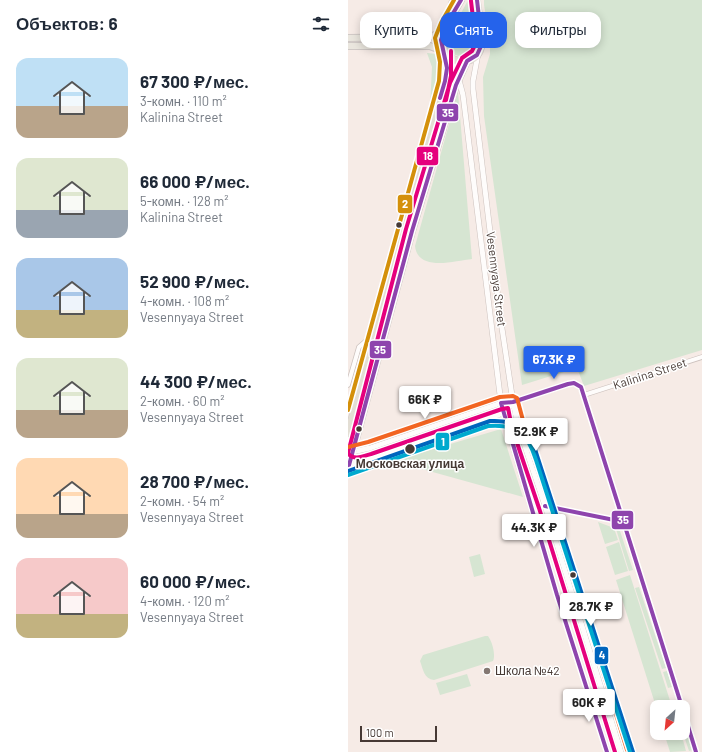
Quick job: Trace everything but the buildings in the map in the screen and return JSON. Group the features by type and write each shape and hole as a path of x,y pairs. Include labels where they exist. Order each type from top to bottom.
{"highway":[{"path":"454,12 461,0"},
{"path":"477,0 478,12"},
{"path":"348,433 445,82 447,55 443,48"},
{"path":"447,55 461,62 467,61 478,54 480,48"},
{"path":"348,466 412,231 456,85 467,61"}],"main road":[{"path":"348,38 429,37 440,32"},
{"path":"348,46 430,46 447,55"}],"street":[{"path":"449,12 452,0"},
{"name":"Vesennyaya Street","path":"478,54 473,81 473,90 497,294 513,402 518,426 621,752"},
{"name":"Vesennyaya Street","path":"447,55 458,80 463,97 504,413 557,595 608,752"},
{"path":"348,385 359,347 366,341 373,339"},
{"name":"Kalinina Street","path":"351,453 370,448 502,403 513,402 568,384 574,383 581,386 584,395 702,357"},
{"path":"348,466 504,413 513,402"}],"green space":[{"path":"468,0 472,0 470,12 462,12"},
{"path":"484,0 702,0 702,350 584,386 577,368 522,385 484,116 483,77 490,54 490,48 507,48 507,12 485,12"},
{"path":"447,48 475,48 464,56 455,55"},
{"path":"427,53 438,54 442,67 430,107 432,67"},
{"path":"458,92 472,259 447,263 430,262 423,259 418,254 415,246"},
{"path":"501,429 523,497 393,461"},
{"path":"598,522 614,528 618,540 605,544"},
{"path":"616,529 620,531 633,570 629,571"},
{"path":"619,542 628,571 615,575 606,547"},
{"path":"480,554 485,574 474,577 469,557"},
{"path":"630,575 670,700 654,700 616,580"},
{"path":"639,587 666,668 662,669 635,588"},
{"path":"488,636 492,645 494,652 493,661 434,680 426,676 420,661 423,655"},
{"path":"667,671 672,687 668,688 663,672"},
{"path":"467,674 471,686 440,695 436,683"},
{"path":"666,740 683,740 686,751 670,752"},
{"path":"685,740 690,740 693,750 689,751"}],"transit line":[{"name":"2","path":"348,410 439,81 440,62 435,38 441,23 454,0"},
{"name":"35","path":"440,98 447,68 441,40 446,25 461,0"},
{"name":"35","path":"348,469 412,231 456,85 467,61 477,55 482,44 477,0"},
{"name":"18","path":"471,1 476,43 472,51 462,58 450,83 406,229 348,453 353,457 365,456 508,408 512,428 539,508 615,752"},
{"name":"18","path":"446,100 451,76 451,51"},
{"name":"35","path":"607,752 557,595 501,403 513,402 568,384 574,383 581,387 680,700"},
{"name":"52","path":"348,447 368,442 500,397 513,396 517,398 627,750"},
{"name":"4","path":"348,471 490,421 504,421 516,425 526,432 533,443 633,752"},
{"name":"1","path":"348,475 488,426 514,428 525,436 533,450 630,752"},
{"name":"35","path":"545,506 624,522"},
{"name":"35","path":"690,733 696,752"}],"place":[{"name":"Московская улица","path":"410,449"},
{"name":"Школа №42","path":"487,671"}]}
